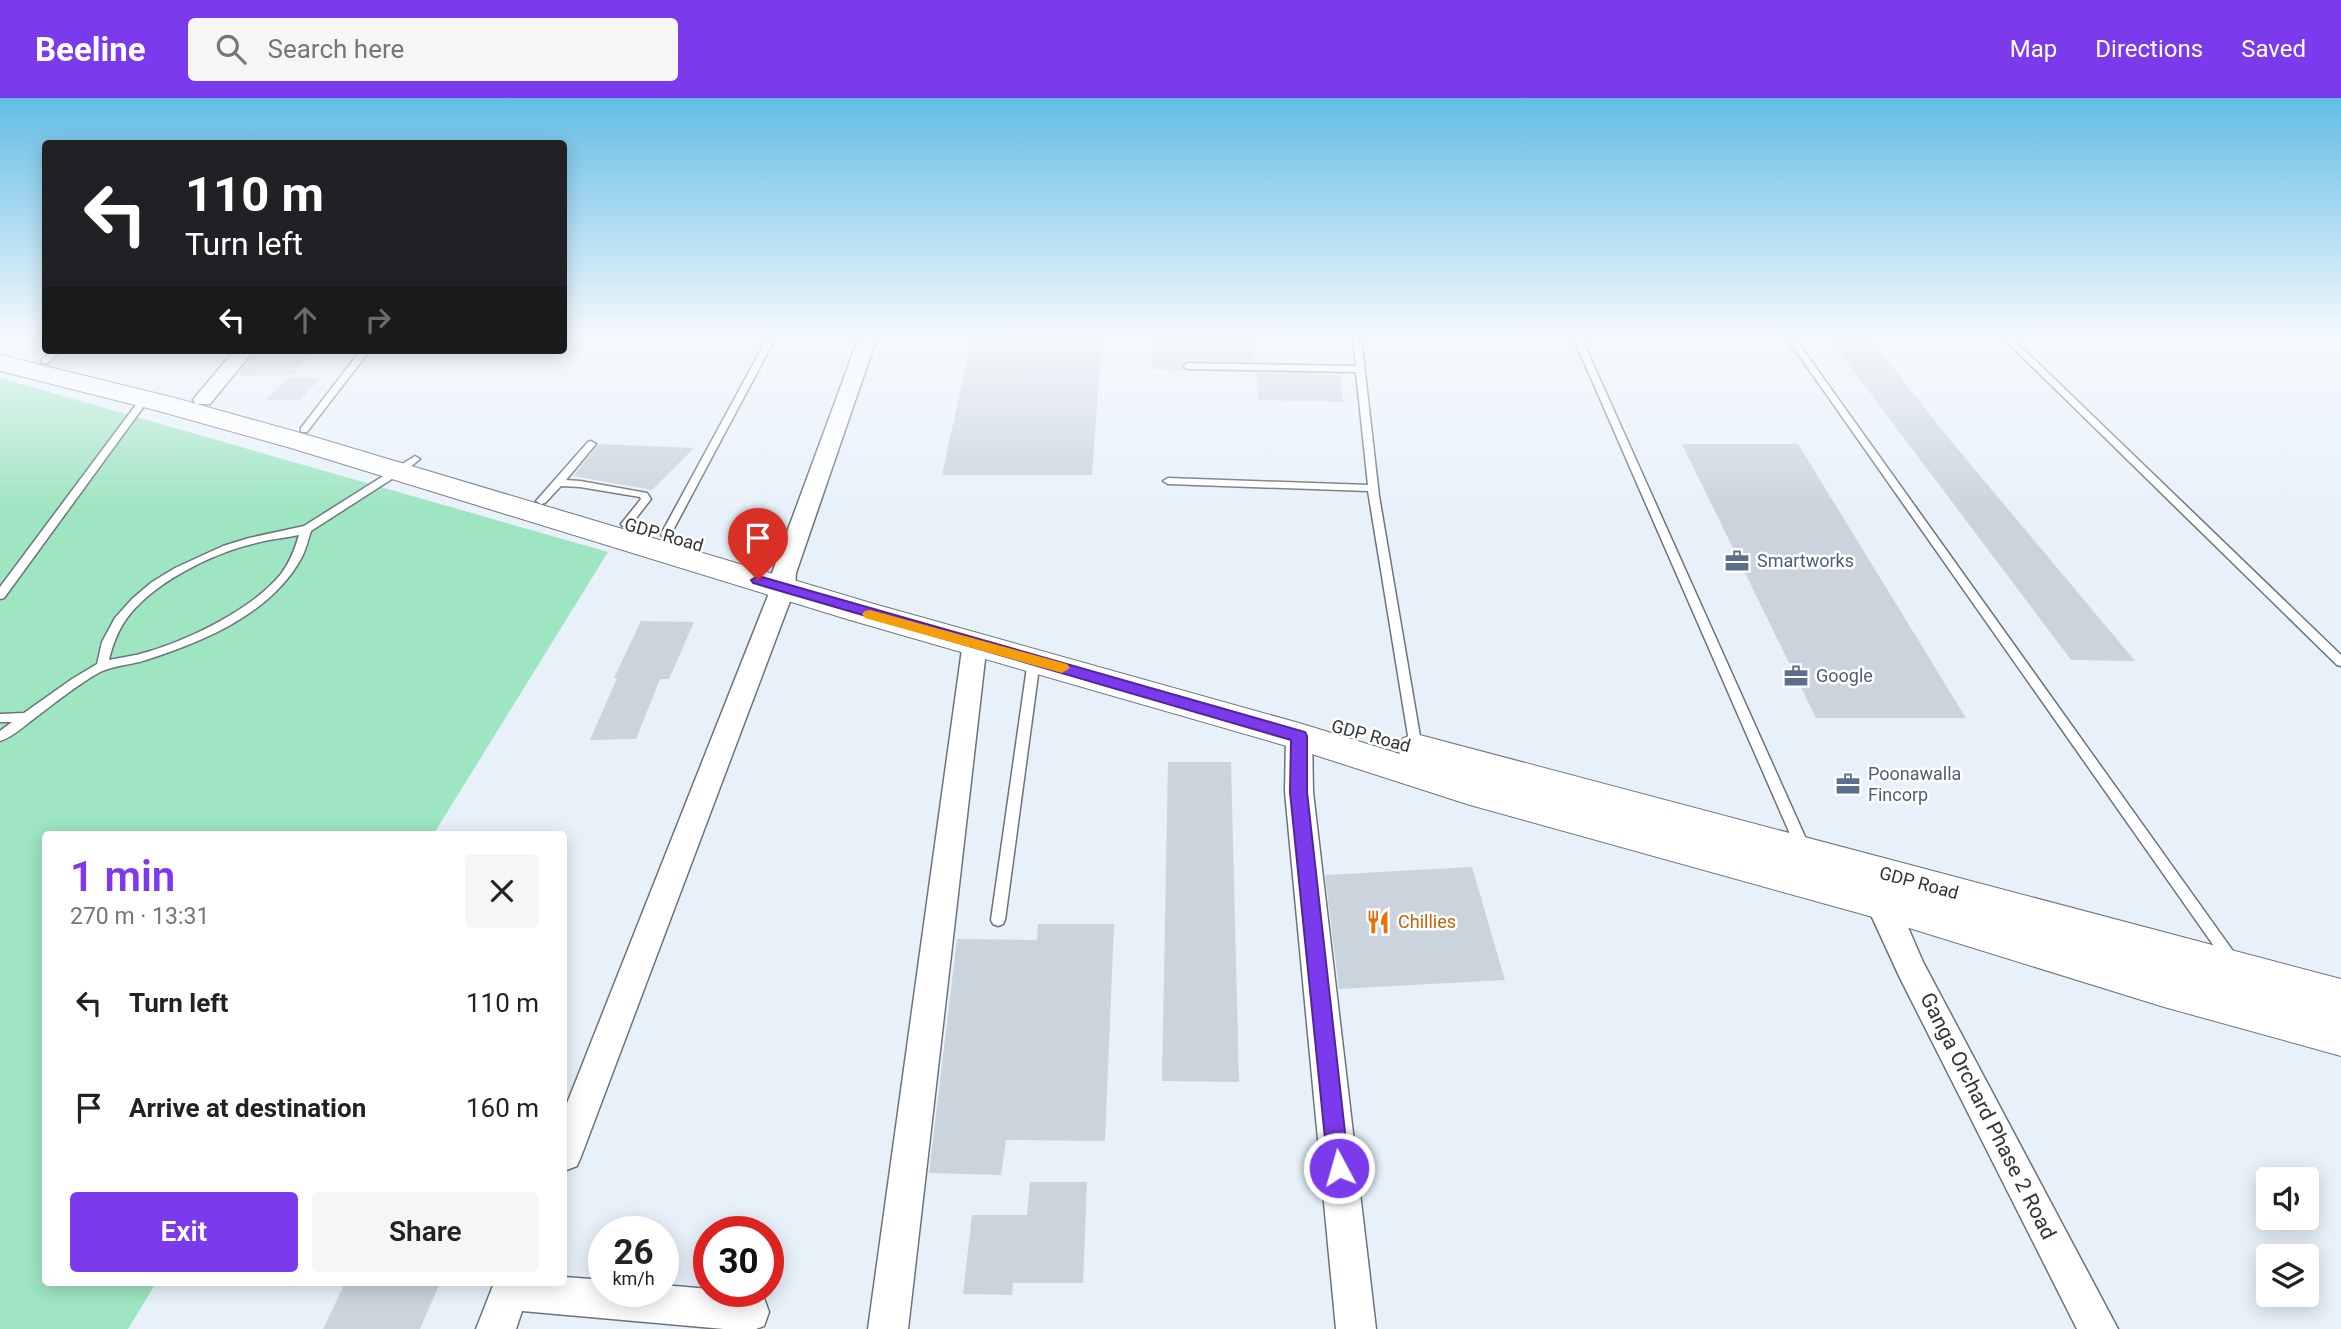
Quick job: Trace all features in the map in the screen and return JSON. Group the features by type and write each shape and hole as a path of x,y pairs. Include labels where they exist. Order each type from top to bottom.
{"main road":[{"path":"122,394 407,465 784,580 975,642 1299,736 1470,790 1877,886"},
{"name":"GDP Road","path":"184,394 304,430 407,465 550,492 626,524 666,534 784,580 1805,853 1877,886 2164,988 2341,1036"},
{"name":"GDP Road","path":"1877,886 2240,972 2341,999"}],"street":[{"path":"203,400 207,394"},
{"path":"567,1146 784,580 848,394"},
{"path":"888,1329 975,642"},
{"path":"1299,736 1299,792 1356,1329"},
{"name":"Ganga Orchard Phase 2 Road","path":"1877,886 1911,969 2098,1329"},
{"path":"496,1329 512,1287 750,1312"}],"lane":[{"path":"304,430 332,394"},
{"path":"666,534 741,394"},
{"path":"1364,394 1374,488 1416,748"},
{"path":"1602,394 1805,853"},
{"path":"1831,394 2240,972"},
{"path":"2065,394 2341,662"},
{"path":"0,595 144,400"},
{"path":"550,492 591,444"},
{"path":"102,666 104,649 111,631 125,613 166,579 219,551 277,534 306,529 407,465"},
{"path":"1168,481 1374,488"},
{"path":"0,737 102,666 173,646 236,616 281,580 296,562 304,545 306,529"},
{"path":"998,920 1034,660"},
{"path":"0,718 28,717"}],"green space":[{"path":"0,394 57,394 608,552 435,831 42,831 42,1286 154,1286 128,1329 0,1329"}],"building":[{"path":"271,394 305,394 300,400 266,400"},
{"path":"960,394 1098,394 1092,475 942,475"},
{"path":"1258,394 1342,394 1343,402 1258,400"},
{"path":"1871,394 1914,394 2135,661 2071,660"},
{"path":"599,444 694,448 652,490 573,476"},
{"path":"1682,444 1798,444 1966,718 1816,718"},
{"path":"641,621 694,622 669,679 660,679 636,739 590,740 617,678 614,678"},
{"path":"1168,762 1231,762 1239,1082 1162,1081"},
{"path":"1472,867 1505,980 1339,989 1325,875"},
{"path":"1038,924 1114,924 1105,1141 1006,1140 1001,1175 929,1173 957,939 1037,940"},
{"path":"1030,1182 1087,1182 1083,1283 1013,1283 1012,1295 963,1294 972,1215 1027,1215"},
{"path":"344,1286 439,1286 420,1329 323,1329"}],"slow traffic":[{"path":"870,614 1062,668"}],"place":[{"name":"Smartworks","path":"1737,561"},
{"name":"Google","path":"1796,676"},
{"name":"Poonawalla Fincorp","path":"1848,784"},
{"name":"Chillies","path":"1378,922"}],"route":[{"path":"758,580 1299,736 1299,792 1339,1168"}]}
